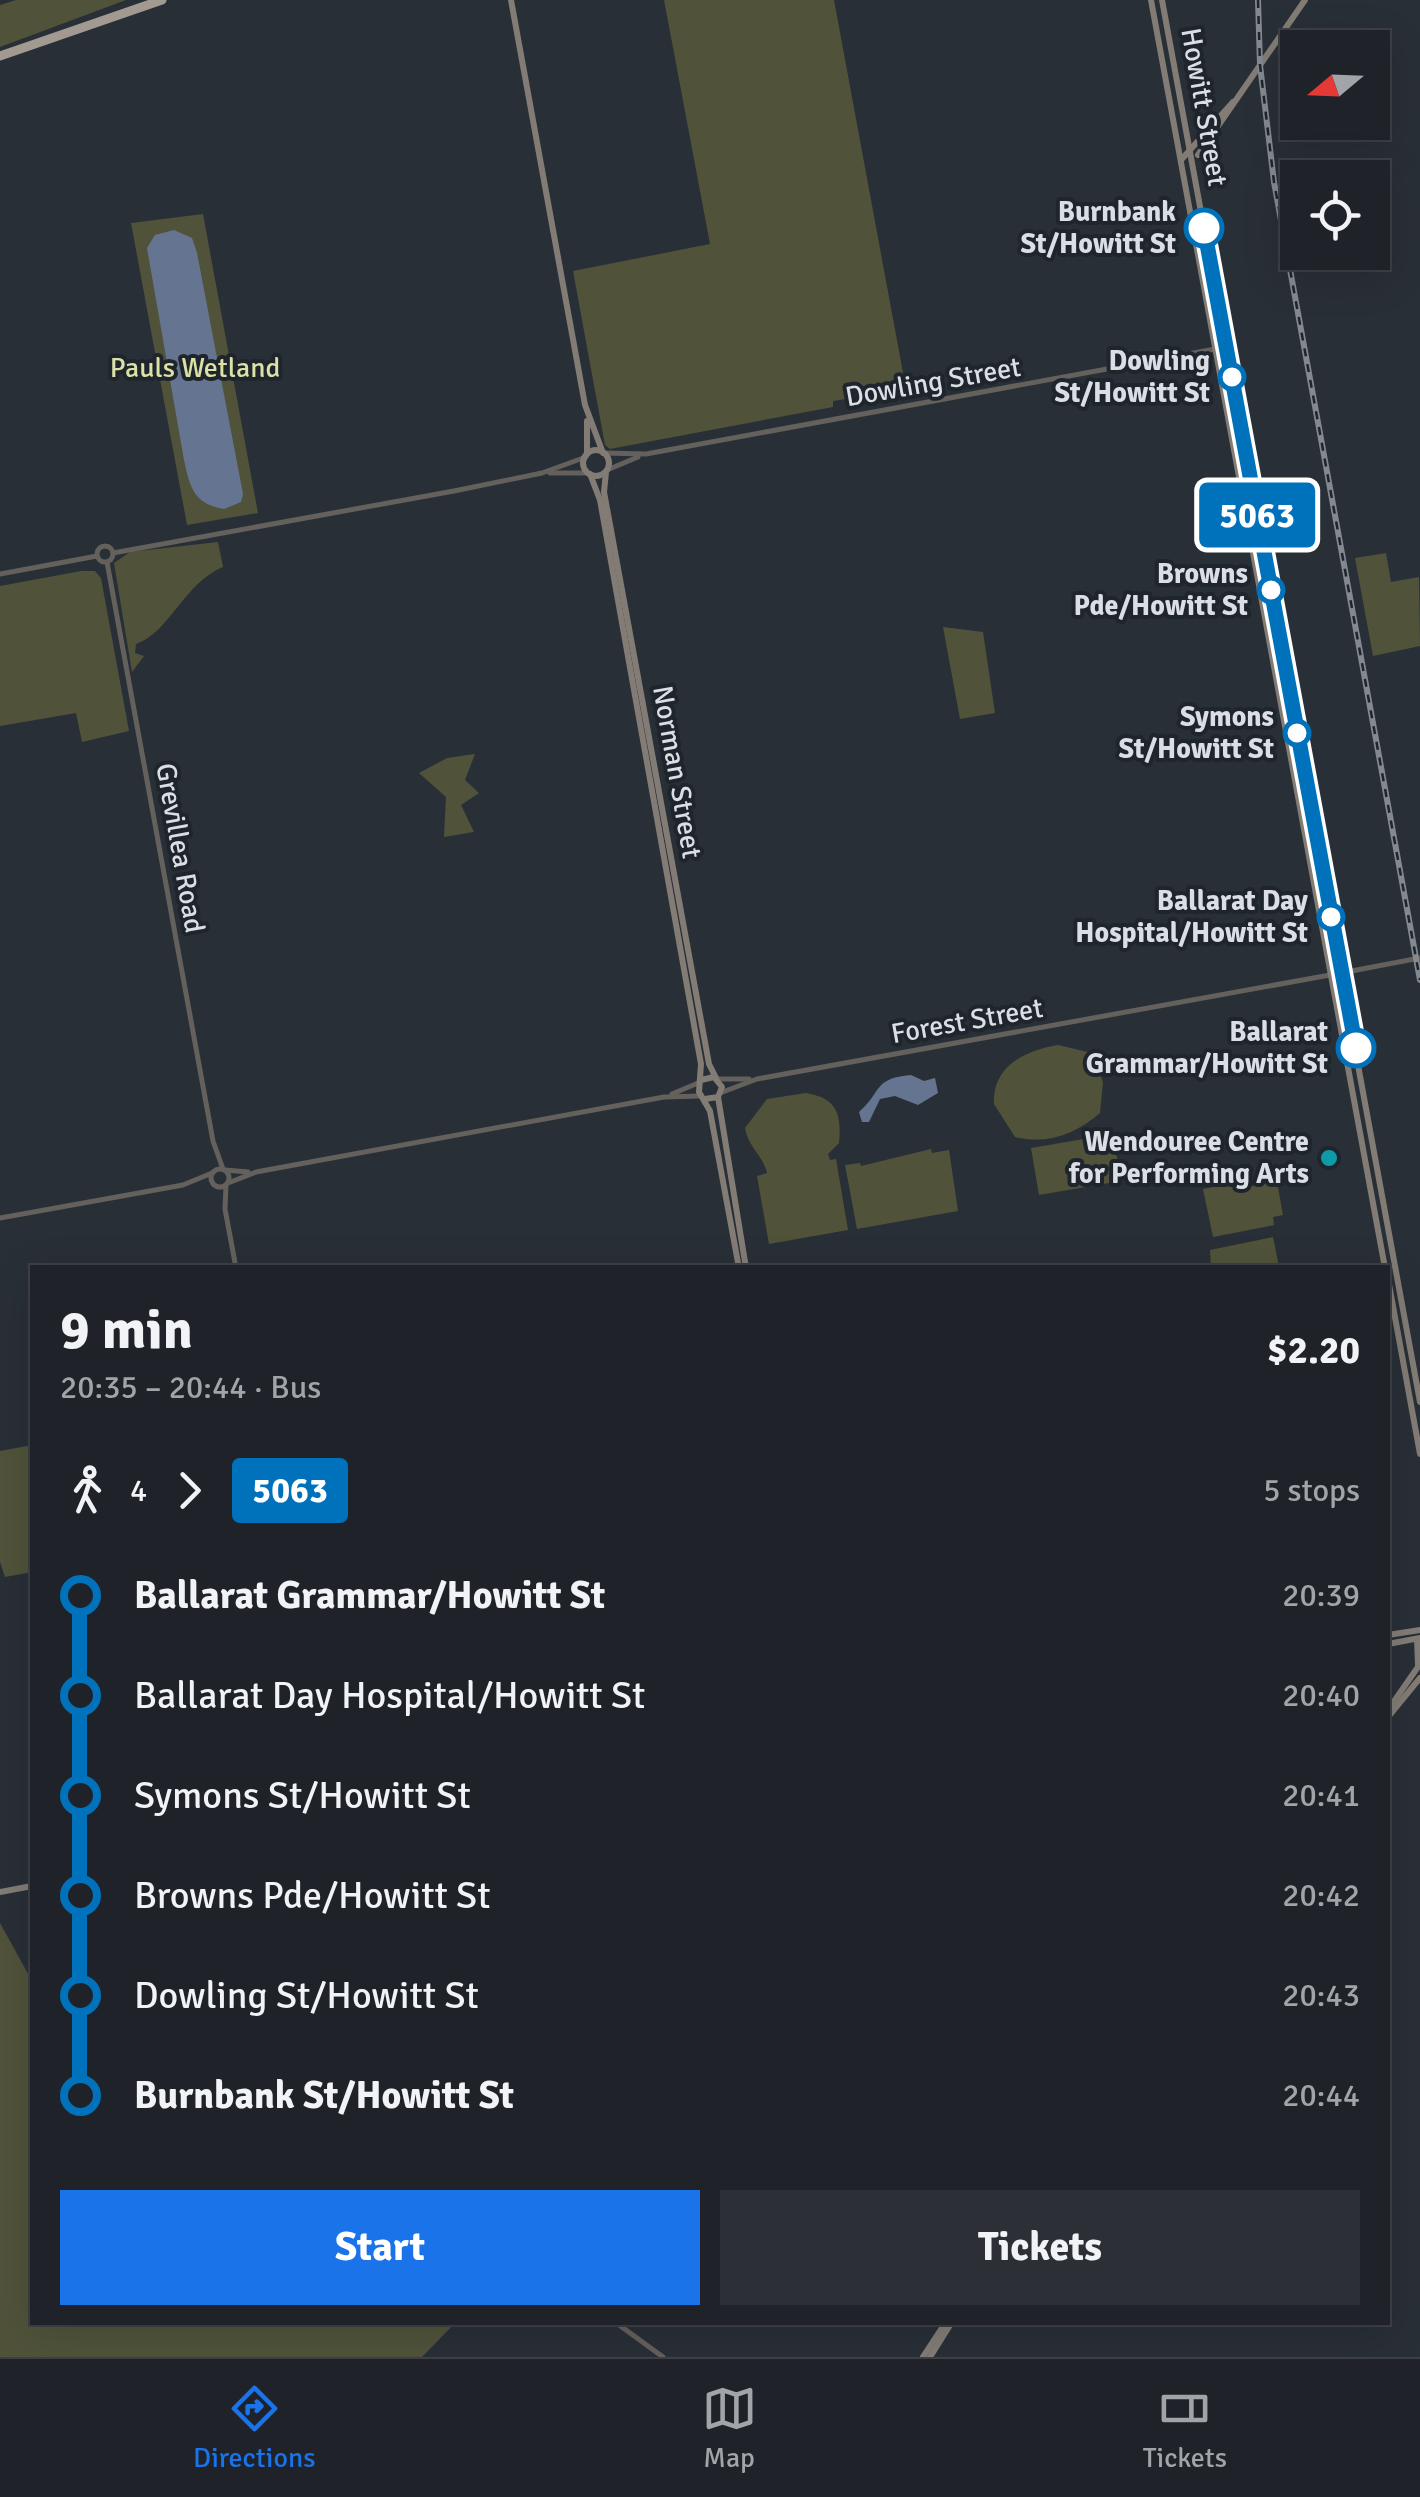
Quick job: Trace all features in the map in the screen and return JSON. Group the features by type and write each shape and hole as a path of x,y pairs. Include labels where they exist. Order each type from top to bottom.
{"highway":[{"path":"0,56 162,0"}],"main road":[{"name":"Norman Street","path":"511,0 585,405 586,456 600,500 702,1098"},
{"name":"Howitt Street","path":"1151,0 1385,1265"},
{"name":"Howitt Street","path":"1162,0 1186,131 1194,154 1192,164 1420,1402"},
{"path":"1182,160 1194,154 1305,0"},
{"path":"1194,154 1204,135 1234,101"},
{"path":"1194,230 1204,228"},
{"name":"Norman Street","path":"585,405 603,453 604,492 668,856 709,1064 717,1079 719,1095"},
{"path":"586,456 603,453"},
{"path":"589,473 606,471"},
{"path":"1351,1079 1361,1077"},
{"path":"700,1082 717,1079"},
{"path":"742,1265 702,1098 719,1095 743,1265"},
{"path":"1390,1289 1420,1450"},
{"path":"1390,1636 1419,1633"},
{"path":"1390,1643 1419,1633"},
{"path":"1390,1707 1419,1665 1419,1633"},
{"path":"1390,1716 1420,1678"},
{"path":"0,1892 30,1886"},
{"path":"926,2357 947,2325"}],"street":[{"path":"1186,131 1204,135"},
{"path":"1182,160 1192,164"},
{"name":"Dowling Street","path":"603,453 646,454 1226,347"},
{"name":"Dowling Street","path":"606,471 646,454"},
{"path":"0,574 97,556 107,562 113,553 542,473 586,456"},
{"path":"542,473 589,473"},
{"path":"97,556 104,546 113,553"},
{"name":"Grevillea Road","path":"107,562 213,1141 227,1184 226,1209 235,1265"},
{"name":"Forest Street","path":"717,1079 757,1079 1420,958"},
{"name":"Forest Street","path":"719,1095 757,1079"},
{"path":"0,1218 183,1185 227,1184 256,1172 664,1096 700,1082"},
{"path":"664,1096 702,1098"},
{"name":"Grevillea Road","path":"213,1141 212,1172 226,1209"},
{"path":"183,1185 212,1172 256,1172"},
{"path":"620,2325 663,2357"}],"green space":[{"path":"16,0 126,0 0,47 0,5"},
{"path":"664,0 834,0 906,389 833,401 833,407 610,449 605,445 573,271 710,244"},
{"name":"Pauls Wetland","path":"203,214 258,513 187,525 131,223"},
{"path":"218,542 223,567 209,574 158,629 136,644 135,653 144,656 132,672 114,563 130,552"},
{"path":"1386,553 1391,582 1419,577 1420,646 1373,656 1355,558"},
{"path":"95,571 101,578 129,731 82,742 76,713 0,726 0,586"},
{"path":"943,627 983,632 995,713 960,719"},
{"path":"475,754 465,780 479,793 461,805 474,832 444,837 446,797 419,773 447,758"},
{"path":"1058,1045 1092,1053 1103,1082 1100,1113 1060,1136 1038,1140 1015,1137 994,1104 999,1079 1023,1056"},
{"path":"806,1093 830,1103 838,1115 839,1143 828,1154 830,1160 836,1159 848,1230 769,1244 757,1176 767,1173 745,1128 767,1099"},
{"path":"1113,1134 1121,1181 1039,1195 1031,1148"},
{"path":"931,1149 932,1153 949,1150 958,1211 857,1229 845,1165 861,1166"},
{"path":"1238,1182 1252,1186 1277,1182 1283,1215 1273,1217 1274,1225 1213,1237 1203,1189"},
{"path":"1273,1237 1279,1265 1211,1265 1210,1250"},
{"path":"30,1445 30,1572 5,1577 0,1562 0,1451"},
{"path":"0,1923 30,1977 30,2325 453,2325 422,2357 0,2357"}],"water":[{"name":"Pauls Wetland","path":"174,230 192,238 197,253 243,494 241,502 224,509 206,503 195,493 184,460 147,248 155,235"},
{"path":"911,1075 924,1081 935,1078 938,1093 918,1105 895,1096 880,1099 869,1122 862,1122 859,1112 879,1087 890,1079"}],"railway":[{"path":"1258,0 1260,65 1274,182 1420,980"}],"bus line":[{"name":"5063","path":"1204,228 1356,1048"}],"place":[{"name":"Burnbank St/Howitt St","path":"1204,228"},
{"name":"Dowling St/Howitt St","path":"1232,377"},
{"name":"Browns Pde/Howitt St","path":"1271,590"},
{"name":"Symons St/Howitt St","path":"1297,733"},
{"name":"Ballarat Day Hospital/Howitt St","path":"1331,917"},
{"name":"Ballarat Grammar/Howitt St","path":"1356,1048"},
{"name":"Wendouree Centre for Performing Arts","path":"1329,1158"}]}
